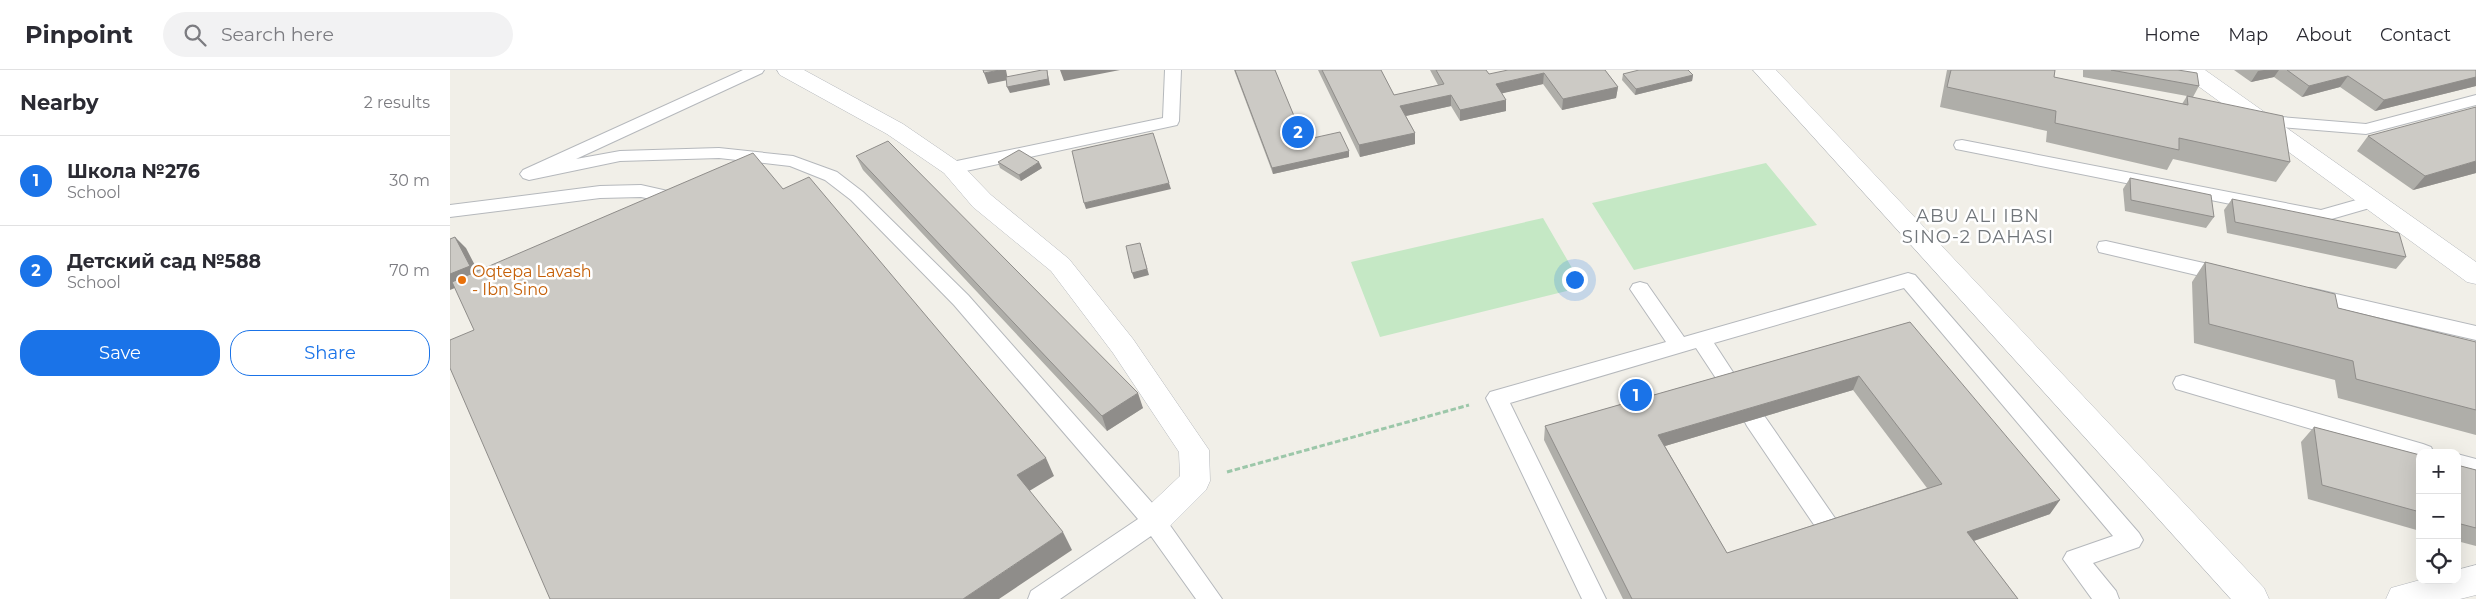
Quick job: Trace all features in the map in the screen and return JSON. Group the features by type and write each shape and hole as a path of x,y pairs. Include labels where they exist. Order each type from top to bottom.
{"street":[{"path":"788,70 895,128 952,168 982,201 1060,265 1106,324 1194,450 1195,481 1154,520"},
{"path":"1764,70 2252,599"},
{"path":"2191,70 2476,275"},
{"path":"2403,599 2476,580"}],"lane":[{"path":"756,70 529,174 620,156 719,153 793,161 831,176 857,196 961,300 1154,520 1210,599"},
{"path":"952,168 1171,122 1173,70"},
{"path":"2223,113 2262,121 2366,128 2476,100"},
{"path":"1962,144 2321,216 2374,201"},
{"path":"450,212 600,192 641,191 680,198 692,204"},
{"path":"2106,248 2242,279"},
{"path":"1594,599 1497,398 1908,280 2131,540 2075,559 2107,599"},
{"path":"1640,289 1679,345"},
{"path":"2291,290 2476,333"},
{"path":"1700,339 1732,386"},
{"path":"2183,383 2416,451"},
{"path":"1755,420 1831,531"},
{"path":"2461,464 2476,468"},
{"path":"1040,599 1154,520"}],"path":[{"path":"1195,481 1497,398"}],"green space":[{"path":"1766,163 1817,225 1634,270 1592,203"},
{"path":"1543,218 1583,287 1380,337 1351,262"}],"building":[{"path":"983,70 1000,70 984,73"},
{"path":"1047,70 1048,79 1007,87 1006,77"},
{"path":"1235,70 1275,70 1304,140 1340,132 1349,151 1272,168"},
{"path":"1322,70 1381,70 1394,95 1444,84 1436,70 1486,70 1489,74 1508,70 1605,70 1618,87 1563,99 1544,73 1496,84 1506,100 1460,110 1451,95 1400,106 1415,133 1359,145"},
{"path":"1639,70 1688,70 1693,75 1636,89 1623,74"},
{"path":"1951,70 2055,70 2054,77 2188,105 2187,96 2283,116 2290,162 2179,138 2179,150 2055,123 2056,111 1947,87"},
{"path":"2111,70 2178,70 2197,73 2199,86"},
{"path":"2287,70 2476,70 2476,77 2384,100 2348,76 2309,86"},
{"path":"2476,107 2476,161 2425,176 2368,136"},
{"path":"1153,133 1169,183 1084,203 1072,151"},
{"path":"888,141 1138,393 1102,416 856,156"},
{"path":"1019,150 1039,162 1019,175 998,162"},
{"path":"753,153 783,189 809,177 1046,458 1017,475 1063,532 963,599 550,599 450,368 450,340 474,330 452,282"},
{"path":"2130,178 2211,195 2214,217 2131,200"},
{"path":"2232,199 2399,233 2406,257 2235,222"},
{"path":"455,237 470,266 450,274 450,239"},
{"path":"1140,243 1147,269 1132,273 1126,246"},
{"path":"2205,262 2335,294 2338,308 2476,342 2476,410 2356,379 2353,361 2209,324"},
{"path":"1910,322 2060,500 1967,532 2018,599 1632,599 1545,426","holes":["1859,376 1942,484 1727,553 1658,435"]},
{"path":"2314,427 2416,454 2416,511 2322,485"},
{"path":"2461,466 2476,470 2476,528 2461,524"}],"place":[{"name":"Детский сад №588","path":"1298,132"},
{"name":"Oqtepa Lavash - Ibn Sino","path":"462,280"},
{"name":"Школа №276","path":"1636,395"}],"district":[{"name":"ABU ALI IBN SINO-2 DAHASI","path":"1978,226"}]}
